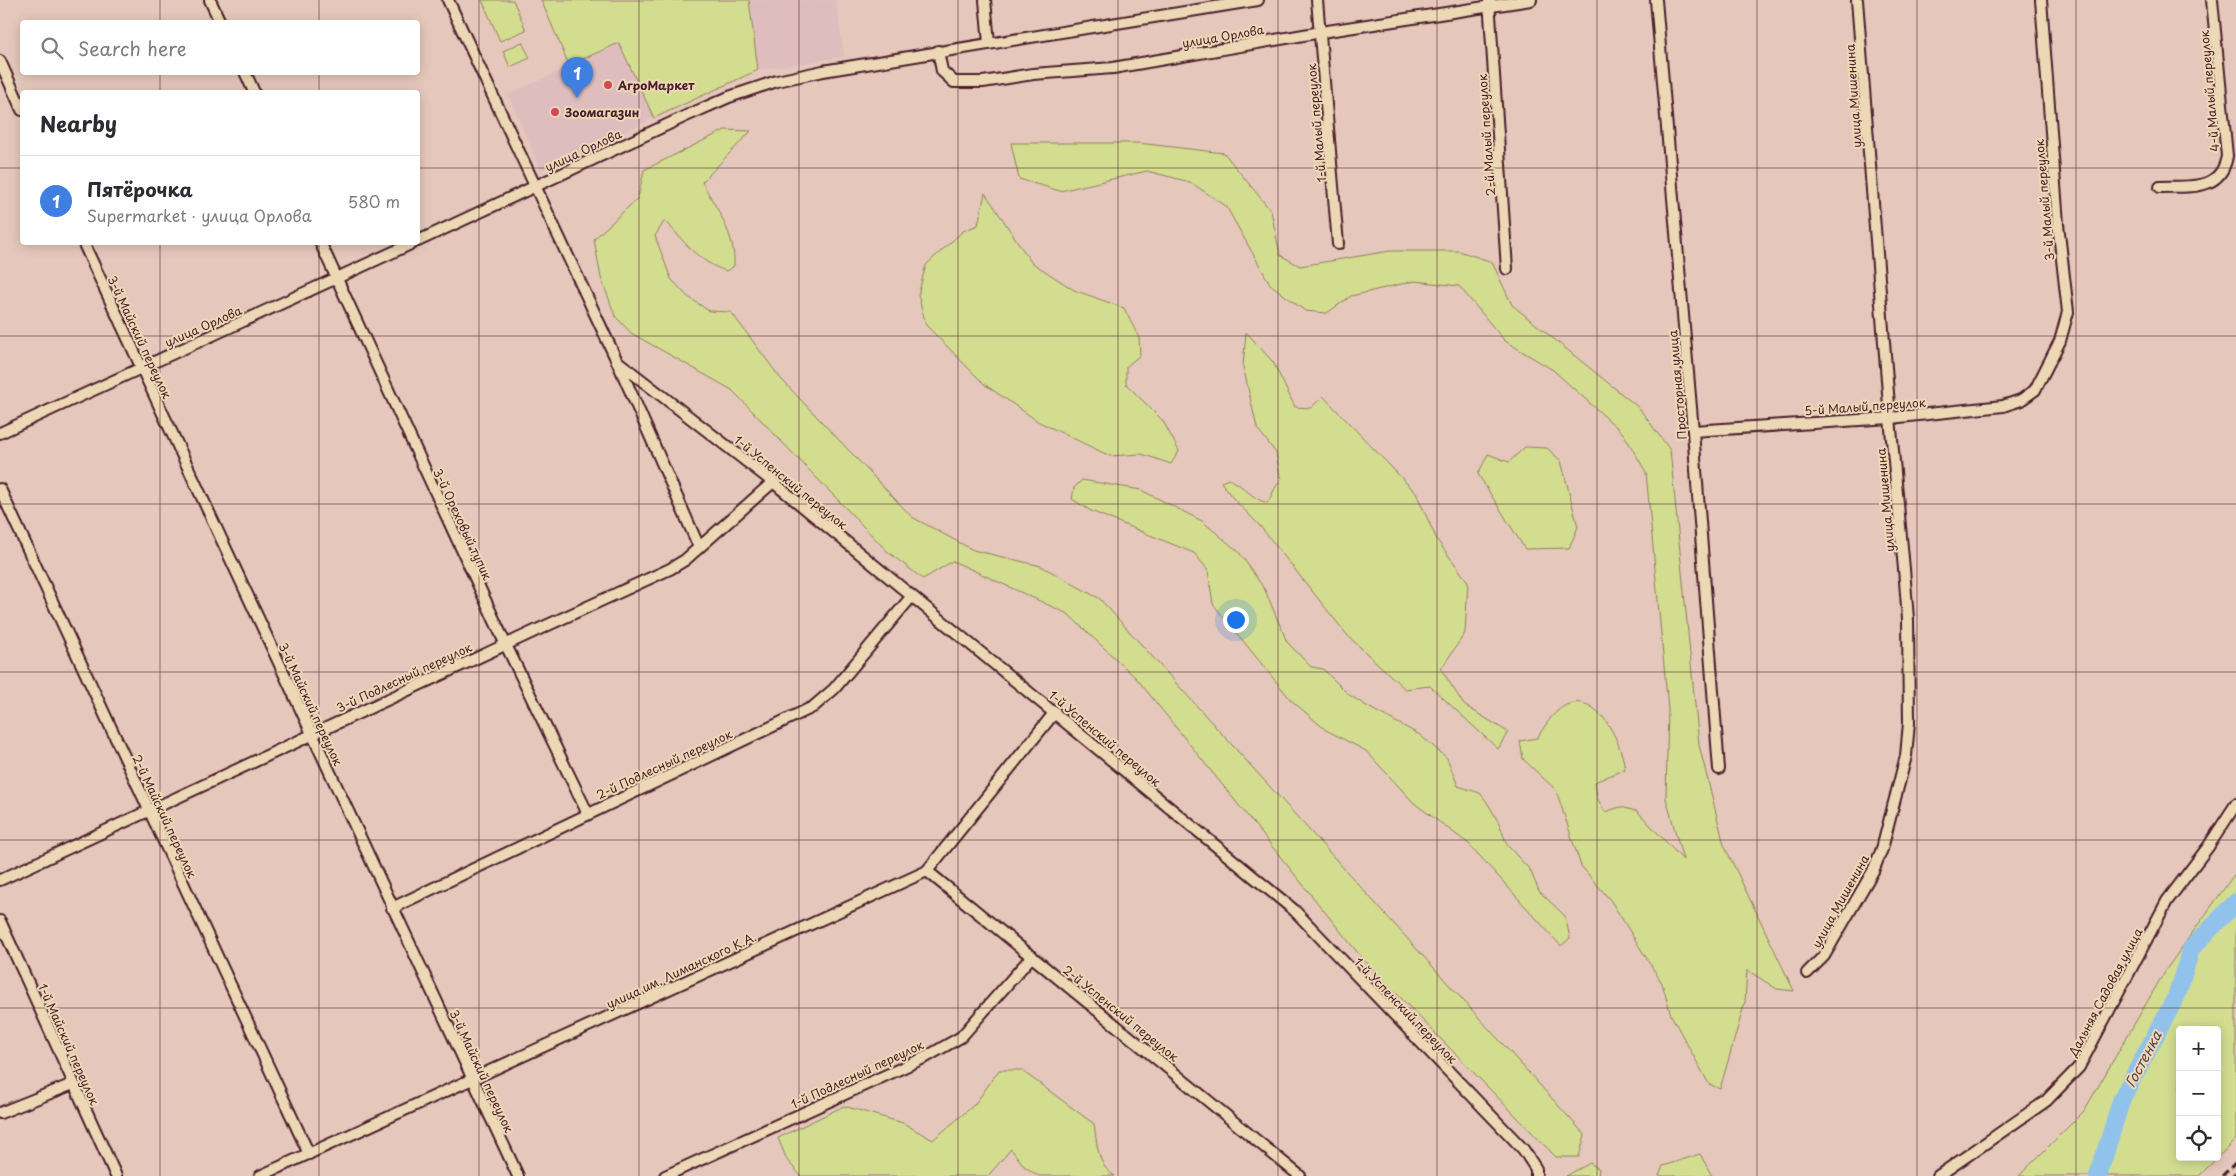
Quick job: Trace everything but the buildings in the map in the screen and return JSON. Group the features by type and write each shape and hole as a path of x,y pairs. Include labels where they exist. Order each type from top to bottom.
{"street":[{"path":"210,0 219,20"},
{"name":"1-й Успенский переулок","path":"448,0 617,361 699,548"},
{"path":"985,0 989,43"},
{"name":"улица Орлова","path":"420,240 729,97 777,81 989,43 1258,0"},
{"name":"1-й Малый переулок","path":"1317,0 1338,244"},
{"name":"улица Орлова","path":"938,52 942,71 954,82 983,82 1033,74 1113,68 1489,3 1531,0"},
{"name":"Просторная улица","path":"1656,0 1693,431 1719,769"},
{"name":"улица Мишенина","path":"1807,973 1824,956 1873,871 1882,849 1896,803 1906,756 1909,723 1908,619 1857,0"},
{"name":"3-й Малый переулок","path":"2035,390 2060,341 2068,312 2058,224 2041,0"},
{"name":"4-й Малый переулок","path":"2160,187 2205,184 2215,180 2226,166 2228,156 2212,0"},
{"name":"2-й Малый переулок","path":"1489,3 1507,269"},
{"path":"0,61 20,106"},
{"path":"246,75 253,90"},
{"name":"3-й Майский переулок","path":"84,245 518,1176"},
{"name":"3-й Ореховый тупик","path":"321,245 505,643 588,814"},
{"name":"улица Орлова","path":"0,433 410,245"},
{"name":"1-й Успенский переулок","path":"617,361 773,482 1294,910 1523,1149 1536,1169 1536,1176"},
{"name":"5-й Малый переулок","path":"1693,431 1890,418 2002,406 2022,400 2035,390"},
{"name":"3-й Подлесный переулок","path":"0,880 505,643 670,569 699,548 773,482"},
{"name":"2-й Майский переулок","path":"0,489 308,1154"},
{"name":"2-й Подлесный переулок","path":"392,908 813,707 834,689 912,596"},
{"name":"улица им. Лиманского К.А.","path":"260,1176 927,871 1055,712"},
{"name":"Дальняя Садовая улица","path":"1938,1176 2046,1102 2079,1068 2167,901 2236,804"},
{"name":"2-й Успенский переулок","path":"927,871 1300,1176"},
{"name":"1-й Майский переулок","path":"0,921 116,1176"},
{"name":"1-й Подлесный переулок","path":"665,1176 926,1057 961,1037 1032,956"},
{"path":"0,1113 73,1084"}],"shaded area":[{"path":"749,0 836,0 844,57 758,70"},
{"path":"619,43 654,118 541,170 508,95"}],"green space":[{"path":"482,0 513,0 526,30 500,41"},
{"path":"541,0 749,0 758,70 654,118 619,43 569,65"},
{"path":"522,42 530,58 510,67 503,51"},
{"path":"725,130 751,131 702,182 724,222 732,243 734,266 726,271 707,262 678,236 665,220 655,236 671,279 687,296 709,311 731,312 781,379 912,517 973,550 1041,566 1100,599 1585,1135 1579,1157 1556,1157 1362,958 1137,679 1068,614 953,561 923,579 888,552 732,390 631,333 615,316 601,278 594,239 638,198 644,170"},
{"path":"1011,143 1138,143 1224,153 1271,211 1280,255 1300,266 1390,251 1459,251 1492,262 1512,305 1639,408 1670,450 1699,745 1724,845 1794,991 1777,989 1747,970 1745,1002 1720,1089 1709,1084 1671,1015 1662,983 1611,901 1581,866 1556,790 1523,759 1520,741 1537,738 1556,712 1566,705 1583,703 1593,708 1609,725 1615,736 1625,769 1595,782 1597,798 1605,812 1620,807 1637,811 1683,860 1666,798 1668,709 1646,472 1623,433 1553,370 1505,341 1459,286 1414,281 1351,296 1327,313 1305,311 1270,284 1226,206 1190,182 1147,171 1060,191 1019,179"},
{"path":"985,193 1031,262 1074,290 1124,308 1139,338 1140,355 1126,367 1126,384 1163,421 1179,451 1171,464 1142,454 1110,456 1039,422 984,384 926,325 918,295 926,265 963,231 978,225"},
{"path":"1246,332 1273,362 1295,407 1311,408 1323,396 1416,493 1437,540 1468,582 1465,633 1441,669 1464,705 1508,732 1498,749 1430,686 1405,689 1348,636 1260,526 1231,496 1221,482 1229,479 1256,498 1267,503 1281,481 1276,453 1257,428 1243,366"},
{"path":"1525,447 1547,448 1561,461 1578,527 1569,548 1525,549 1478,474 1488,454 1509,462"},
{"path":"1082,480 1141,490 1202,521 1239,552 1265,590 1287,642 1311,667 1323,669 1348,694 1420,735 1447,758 1458,786 1480,793 1499,823 1507,845 1530,870 1539,891 1565,916 1570,938 1561,946 1469,844 1414,803 1366,751 1326,730 1291,700 1213,604 1208,570 1194,553 1091,511 1072,499 1074,488"},
{"path":"2236,872 2236,1139 2221,1154 2221,1026 2176,1026 2176,1161 2214,1161 2199,1176 2019,1176 2084,1111 2165,971"},
{"path":"999,1070 1021,1070 1094,1124 1101,1160 1109,1172 1115,1176 1039,1176 1025,1167 1011,1149 988,1176 801,1176 787,1160 778,1138 844,1106 903,1123 933,1140 975,1104"},
{"path":"1700,1154 1712,1176 1659,1176 1663,1166"},
{"path":"1590,1163 1599,1169 1598,1176 1566,1176"}],"waterway":[{"name":"Гостенка","path":"2098,1176 2122,1098 2176,997 2191,949 2236,902"}],"railway":[{"path":"2222,1176 2236,1162"},
{"path":"2233,1176 2236,1173"}],"place":[{"name":"АгроМаркет","path":"608,85"},
{"name":"Пятёрочка","path":"577,98"},
{"name":"Зоомагазин","path":"555,112"}]}
